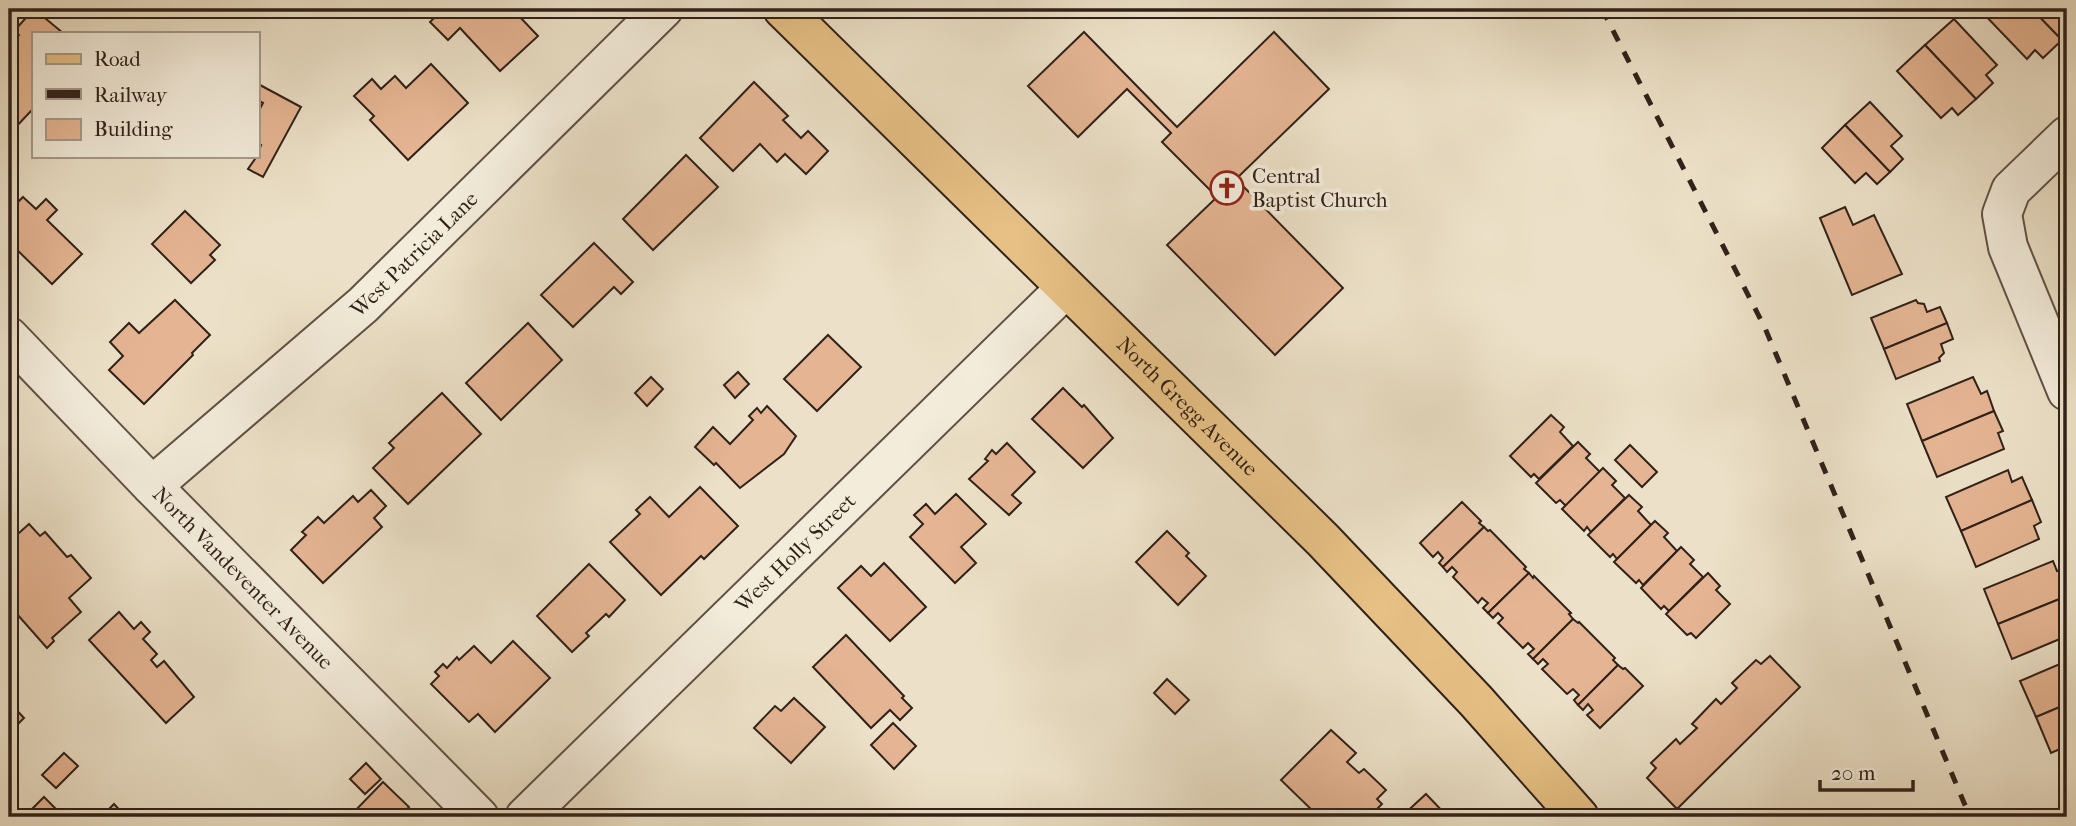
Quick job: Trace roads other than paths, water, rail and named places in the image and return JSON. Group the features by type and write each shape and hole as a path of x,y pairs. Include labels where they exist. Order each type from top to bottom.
{"main road":[{"name":"North Gregg Avenue","path":"783,9 1323,540 1476,701 1578,817"}],"street":[{"name":"West Patricia Lane","path":"152,486 363,305 663,9"},
{"path":"2067,136 2011,190 2003,214 2008,247 2067,391"},
{"name":"West Holly Street","path":"525,817 1066,288"},
{"name":"North Vandeventer Avenue","path":"9,337 479,817"}],"railway":[{"path":"1602,9 1765,328 1970,817"}],"place":[{"name":"Central Baptist Church","path":"1227,188"}]}
